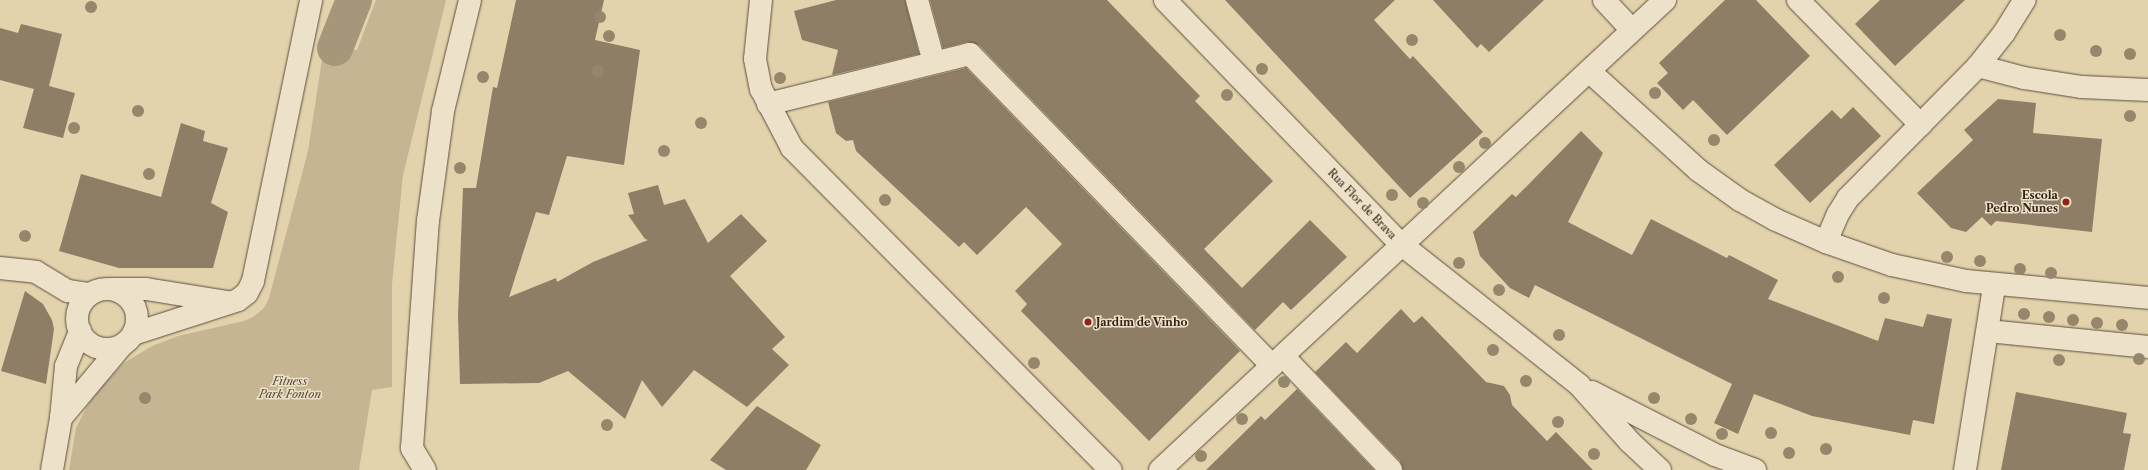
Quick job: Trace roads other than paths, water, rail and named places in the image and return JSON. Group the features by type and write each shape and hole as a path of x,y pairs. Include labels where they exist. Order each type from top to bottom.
{"street":[{"path":"80,331 93,345 112,348 128,339 238,300 247,293 253,281 311,0"},
{"path":"424,470 412,448 428,221 443,111 470,0"},
{"path":"761,0 755,59 761,89 792,148 1111,470"},
{"path":"917,0 934,62"},
{"name":"Rua Flor de Brava","path":"1165,0 1402,245 1578,385"},
{"path":"1604,0 1632,30"},
{"path":"1160,470 1665,0"},
{"path":"1798,0 1921,125"},
{"path":"1826,242 1848,198 1978,66 2004,33 2025,0"},
{"path":"768,104 970,54 1278,361 1391,470"},
{"path":"1978,66 2024,78 2082,87 2148,90"},
{"path":"1589,71 1698,170 1740,200 1776,220 1826,242 1892,265 1994,286 2148,298"},
{"path":"0,268 36,272 68,291 90,294"},
{"path":"1965,470 1994,286"},
{"path":"52,470 61,418 66,366 80,331 78,311 90,294 100,289 146,289 228,303"},
{"path":"61,418 128,339 137,322 136,311 131,300 122,293 111,289"},
{"path":"1988,331 2148,347"},
{"path":"1578,385 1630,442 1660,470"},
{"path":"1578,385 1715,456 1755,470"}],"waterway":[{"path":"335,48 354,0"}],"place":[{"name":"Escola Pedro Nunes","path":"2066,202"},
{"name":"Jardim de Vinho","path":"1088,322"}],"park label":[{"name":"Fitness Park Fonton","path":"290,388"}]}
